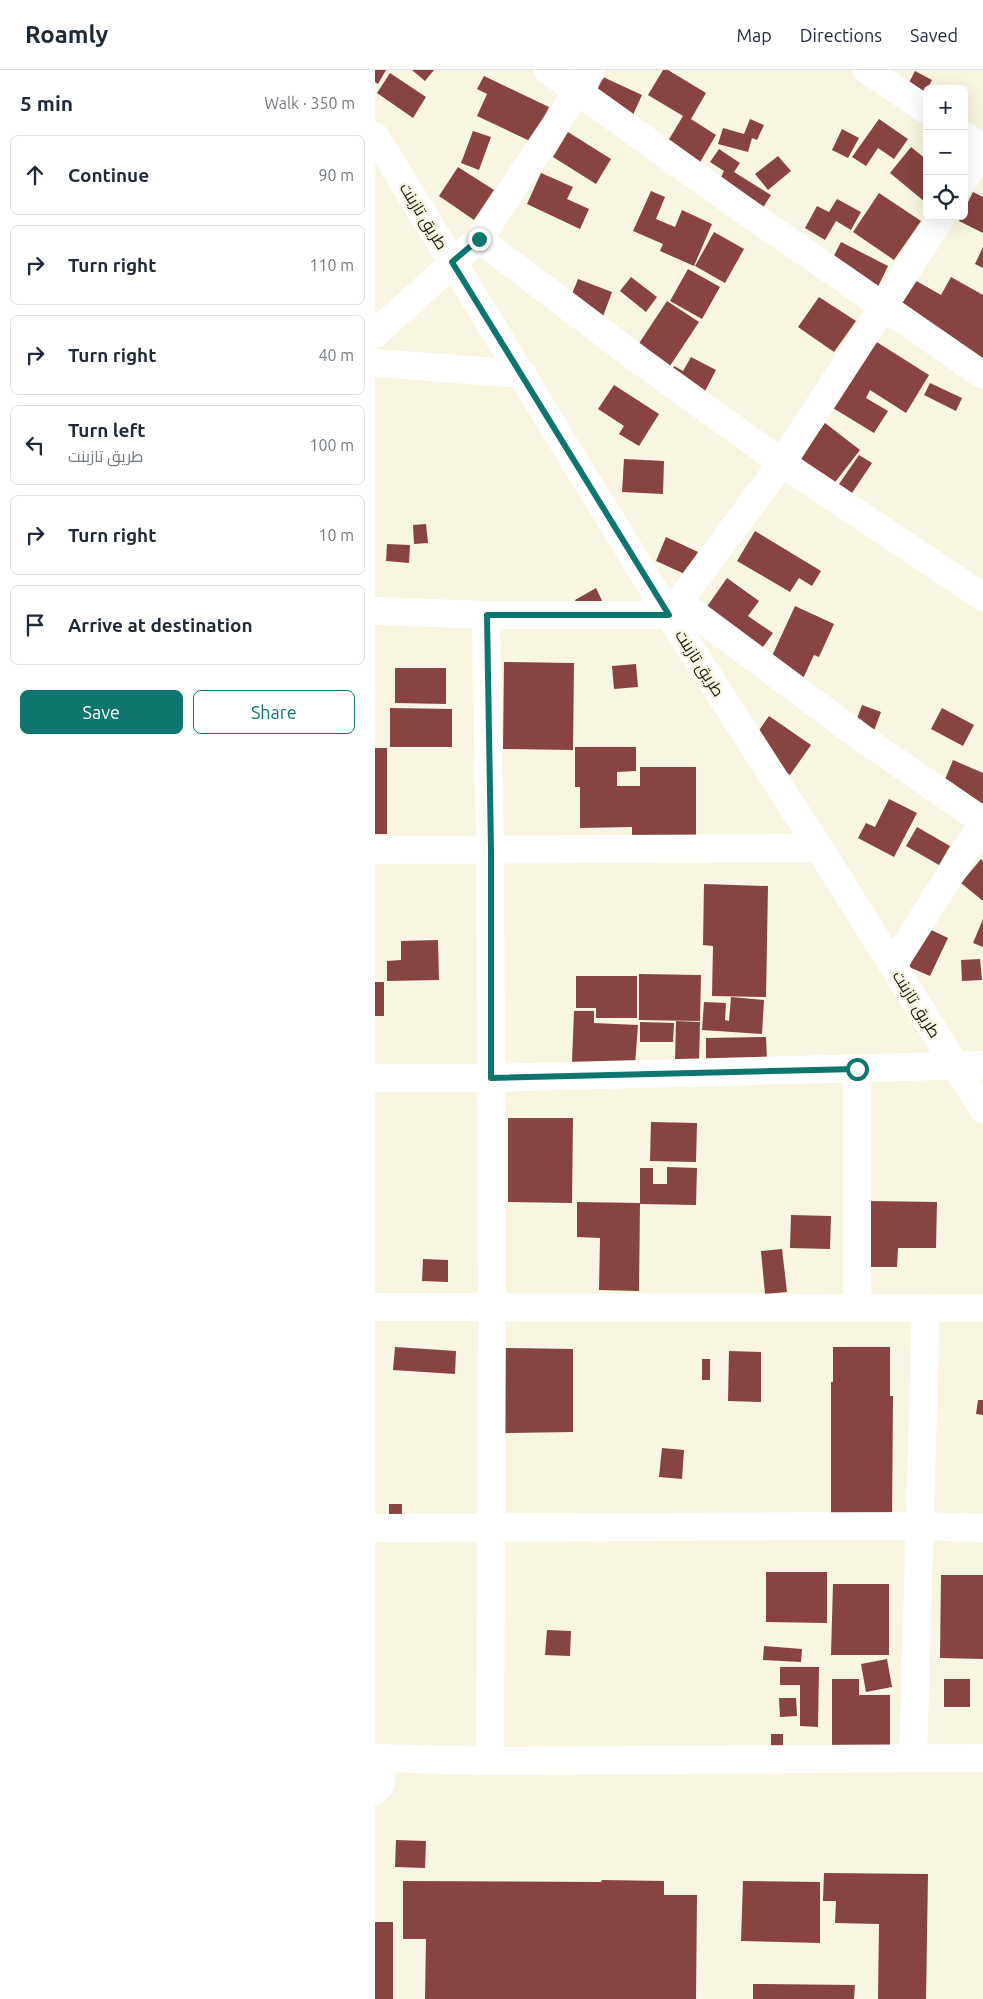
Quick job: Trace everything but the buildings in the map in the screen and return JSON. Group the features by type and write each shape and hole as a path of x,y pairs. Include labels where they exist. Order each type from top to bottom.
{"street":[{"path":"547,70 585,80 741,208 983,375"},
{"path":"867,70 923,107"},
{"path":"375,334 479,239 585,80"},
{"name":"طريق تازبنت","path":"375,136 522,374 674,608 819,848 893,965 970,1066 983,1109"},
{"path":"967,175 983,149 968,139"},
{"path":"674,608 782,463 939,220"},
{"path":"479,239 639,360 782,463 983,597"},
{"path":"375,363 522,374"},
{"path":"375,612 487,615 674,608 983,822 893,965"},
{"path":"487,615 491,850 492,1307 490,1761"},
{"path":"375,850 819,848"},
{"path":"375,1078 491,1078 970,1066"},
{"path":"857,1069 857,1307"},
{"path":"375,1307 983,1308"},
{"path":"913,1758 926,1308"},
{"path":"375,1528 920,1526 983,1528"},
{"path":"375,1791 381,1784 378,1758 490,1761 983,1758"}],"route":[{"path":"479,239 452,262 669,615 487,615 491,850 491,1078 857,1069"}]}
